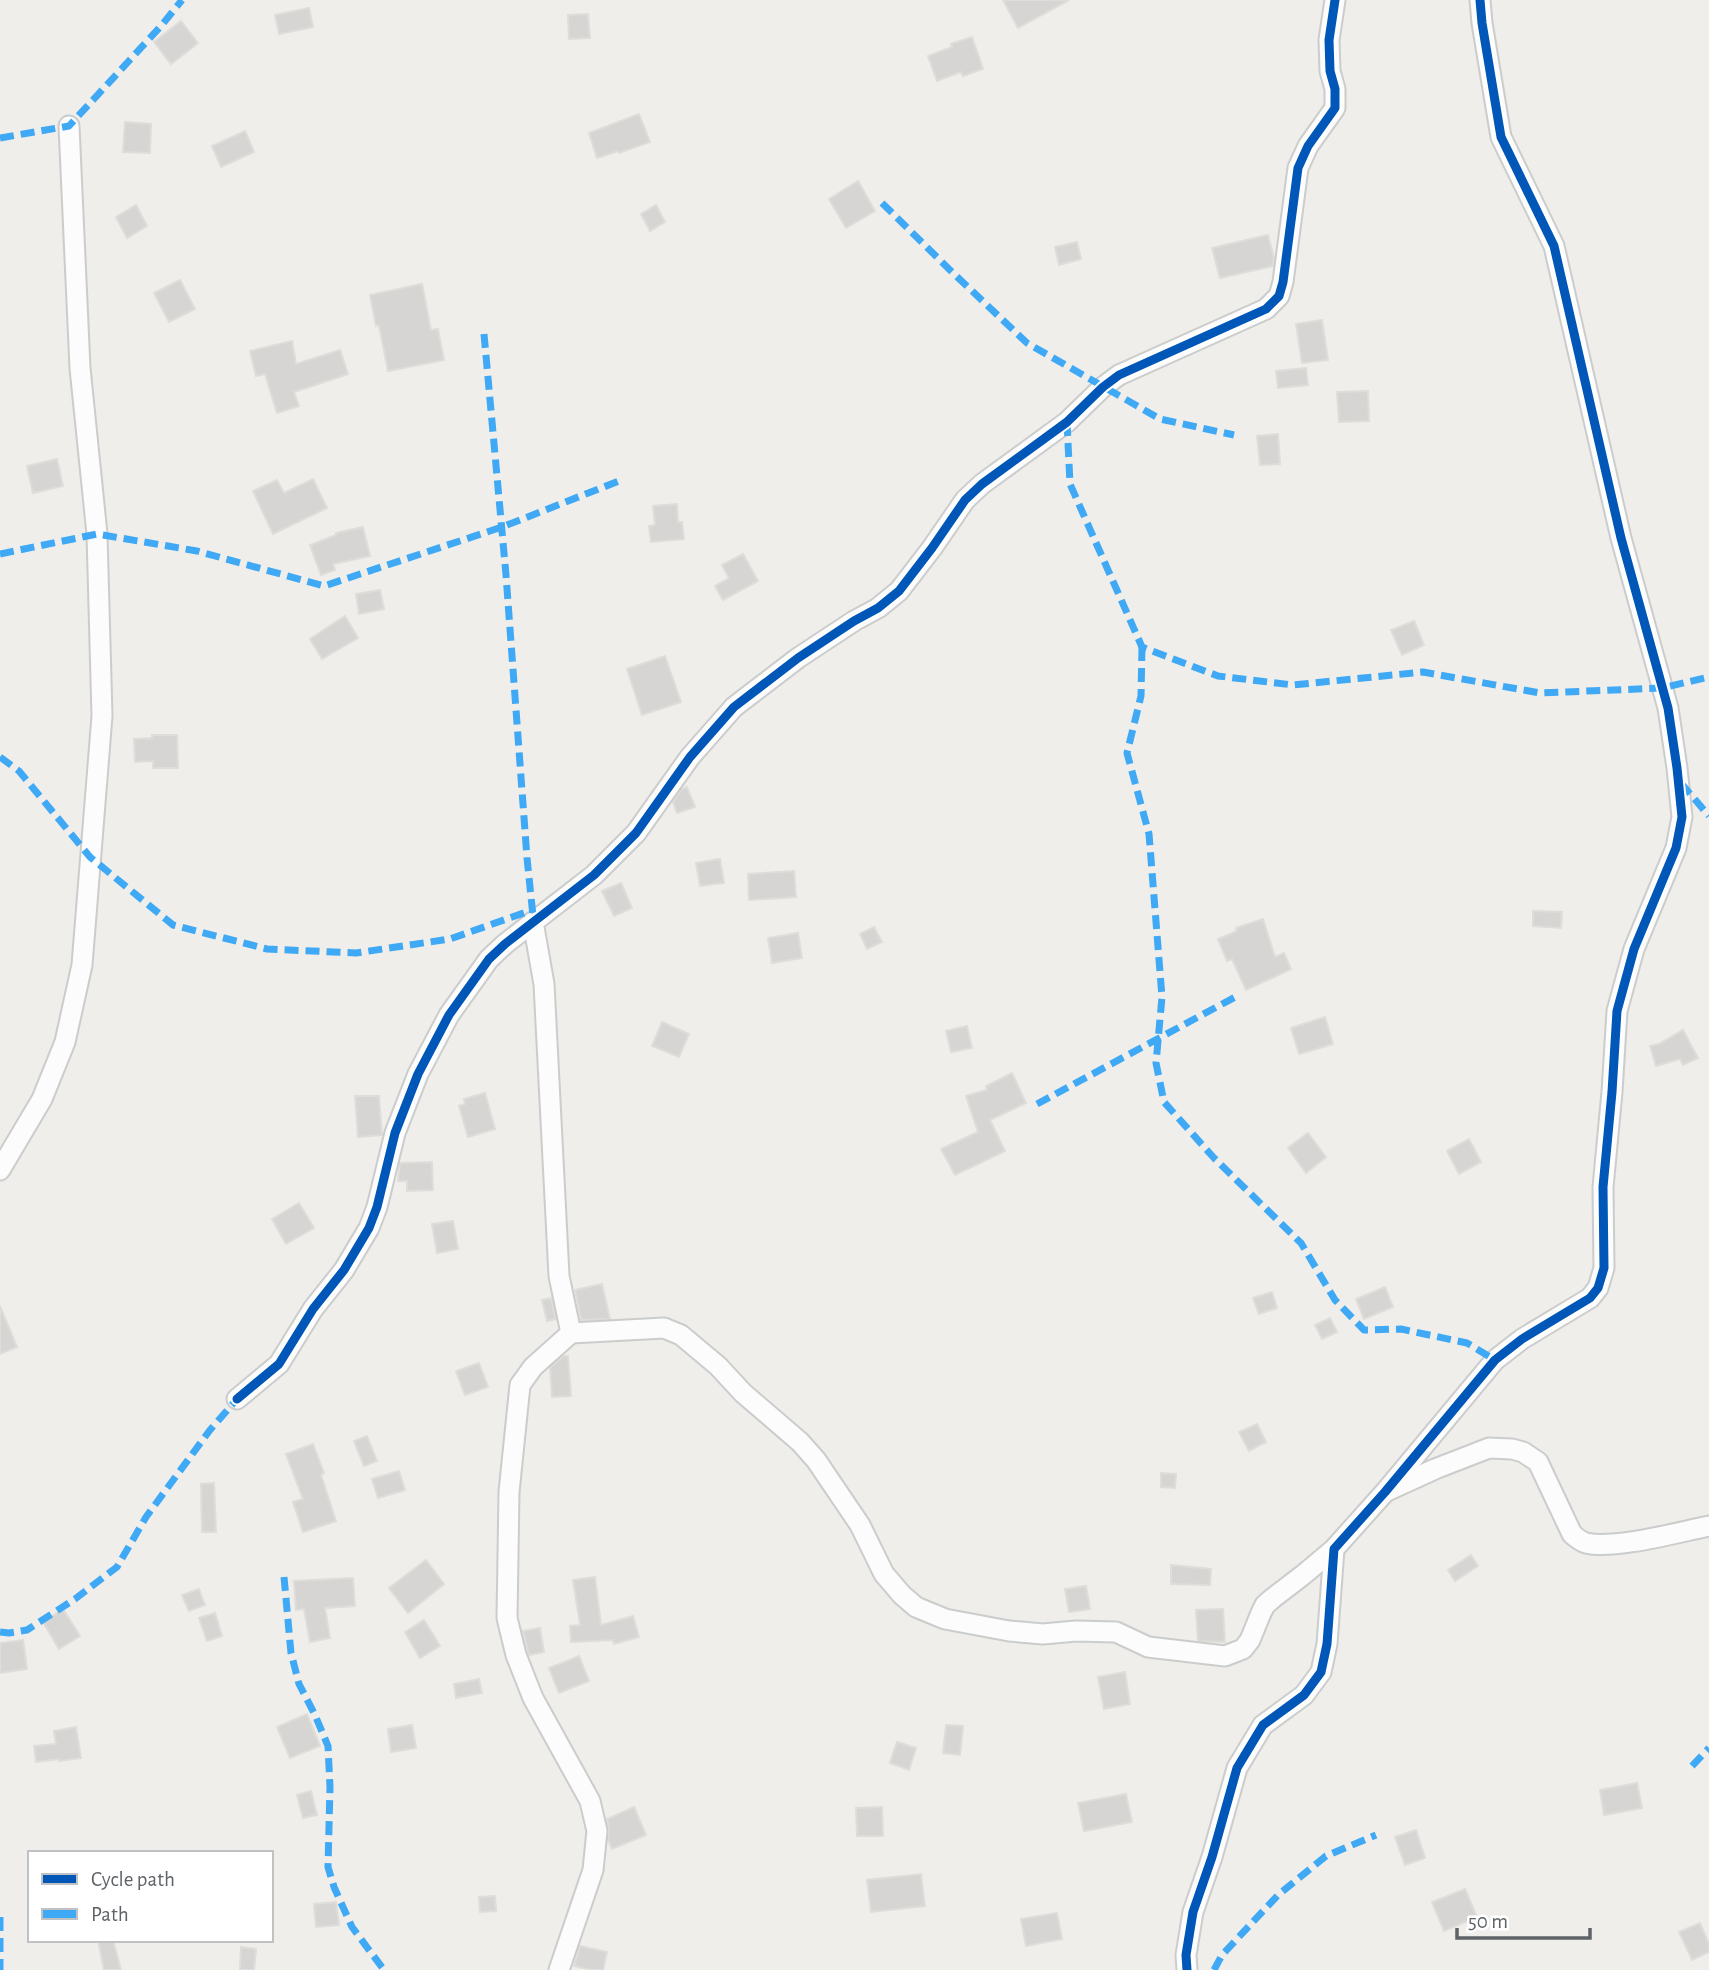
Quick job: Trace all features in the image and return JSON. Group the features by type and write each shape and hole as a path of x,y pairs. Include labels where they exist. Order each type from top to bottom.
{"street":[{"path":"237,1399 279,1364 313,1309 344,1270 369,1227 377,1207 395,1133 418,1074 449,1015 489,959 594,875 636,833 690,757 734,707 798,658 878,608 899,591 965,500 982,484 1067,422 1119,375 1266,309 1279,296 1298,169 1308,146 1335,108 1329,40 1335,0"},
{"path":"559,1970 593,1870 597,1831 590,1801 533,1698 516,1655 507,1618 509,1492 520,1385 533,1367 571,1333 664,1328 681,1335 718,1366 743,1393 800,1442 816,1460 860,1525 884,1574 916,1607 945,1619 1009,1631 1043,1634 1116,1632 1148,1647 1225,1656 1242,1649 1250,1640 1265,1605 1334,1549 1495,1360 1522,1339 1590,1298 1598,1288 1604,1268 1603,1188 1617,1012 1633,948 1669,868 1682,817 1668,708 1620,538 1554,246 1502,137 1480,0"},
{"path":"0,1170 42,1099 65,1042 82,965 102,716 97,534 80,368 69,126"},
{"path":"533,922 544,984 559,1276 571,1333"},
{"path":"1385,1492 1489,1448 1512,1449 1523,1452 1538,1462 1573,1534 1580,1541 1589,1544 1618,1543 1709,1526"},
{"path":"1187,1970 1186,1955 1193,1912 1237,1768 1263,1725 1304,1695 1321,1672 1334,1549"}],"building":[{"path":"1003,0 1069,0 1018,28"},
{"path":"309,8 313,27 279,34 275,15"},
{"path":"588,14 590,38 569,39 568,15"},
{"path":"181,21 198,43 171,64 154,42"},
{"path":"972,37 983,69 963,76 961,72 937,81 928,56"},
{"path":"639,114 650,142 597,158 589,133"},
{"path":"125,122 151,124 150,153 123,152"},
{"path":"245,131 254,152 221,167 212,146"},
{"path":"858,181 875,211 846,228 829,199"},
{"path":"136,205 147,226 127,238 116,217"},
{"path":"656,205 665,222 650,231 641,214"},
{"path":"1268,235 1274,258 1273,266 1220,278 1212,248"},
{"path":"1077,242 1081,259 1059,265 1055,247"},
{"path":"180,280 195,309 169,322 154,293"},
{"path":"422,284 431,330 438,329 444,360 388,371 370,295"},
{"path":"1322,320 1328,360 1302,363 1296,324"},
{"path":"292,341 296,364 340,350 348,374 294,392 299,406 277,413 265,374 256,376 250,351"},
{"path":"1306,368 1308,385 1278,388 1276,371"},
{"path":"1368,391 1369,421 1339,422 1337,392"},
{"path":"1278,434 1280,464 1260,465 1257,436"},
{"path":"57,459 63,486 33,493 27,466"},
{"path":"313,479 327,508 273,534 253,491 277,480 284,493"},
{"path":"677,504 678,522 682,522 684,539 651,542 649,526 655,525 653,506"},
{"path":"363,527 370,556 333,564 335,570 321,575 310,545 336,533"},
{"path":"743,554 758,581 723,600 715,586 729,578 722,565"},
{"path":"380,590 384,609 359,614 356,594"},
{"path":"345,616 358,638 322,659 310,639"},
{"path":"1414,621 1424,645 1402,655 1391,630"},
{"path":"665,656 681,702 642,715 627,669"},
{"path":"152,735 177,735 178,768 153,768 153,761 135,762 134,739 152,738"},
{"path":"687,787 695,807 677,813 673,802 682,789"},
{"path":"720,859 724,883 700,886 696,863"},
{"path":"794,871 796,897 749,900 748,874"},
{"path":"621,883 632,908 614,916 602,891"},
{"path":"1533,911 1562,912 1561,928 1533,926"},
{"path":"1263,919 1275,957 1284,953 1291,969 1246,990 1232,959 1227,961 1218,939 1237,931 1236,928"},
{"path":"874,927 882,942 867,949 860,934"},
{"path":"798,933 802,958 772,963 768,938"},
{"path":"1325,1017 1333,1044 1299,1054 1291,1028"},
{"path":"662,1022 689,1034 679,1057 652,1046"},
{"path":"967,1026 972,1048 951,1052 946,1031"},
{"path":"1683,1030 1698,1058 1683,1065 1680,1059 1656,1066 1650,1046 1659,1044"},
{"path":"1012,1073 1026,1103 990,1120 1005,1151 955,1175 941,1149 978,1132 966,1096 987,1090 986,1086"},
{"path":"485,1093 495,1129 468,1137 459,1106 465,1104 464,1099"},
{"path":"355,1096 379,1096 382,1135 358,1137"},
{"path":"1308,1133 1326,1157 1306,1173 1288,1148"},
{"path":"1469,1139 1481,1162 1459,1174 1447,1151"},
{"path":"432,1162 433,1190 407,1191 407,1181 398,1181 400,1163"},
{"path":"299,1203 314,1228 286,1244 272,1219"},
{"path":"453,1221 458,1249 437,1253 432,1224"},
{"path":"602,1284 610,1319 581,1320 575,1290"},
{"path":"1385,1287 1393,1307 1364,1319 1356,1299"},
{"path":"1272,1292 1277,1308 1259,1314 1253,1298"},
{"path":"551,1298 556,1319 547,1321 542,1300"},
{"path":"0,1306 17,1347 0,1354"},
{"path":"1330,1318 1337,1332 1322,1339 1315,1325"},
{"path":"563,1356 568,1356 571,1396 552,1397 550,1368"},
{"path":"479,1363 488,1387 465,1395 456,1371"},
{"path":"1257,1424 1266,1442 1249,1451 1239,1432"},
{"path":"367,1436 377,1461 364,1466 354,1441"},
{"path":"313,1444 324,1473 321,1475 336,1521 303,1532 293,1502 303,1499 286,1454"},
{"path":"399,1471 405,1490 378,1498 372,1479"},
{"path":"1161,1473 1176,1474 1175,1488 1161,1487"},
{"path":"214,1483 216,1532 202,1532 201,1484"},
{"path":"1471,1555 1478,1566 1455,1581 1448,1570"},
{"path":"426,1560 444,1584 408,1613 389,1588"},
{"path":"1171,1565 1211,1569 1210,1585 1171,1584"},
{"path":"595,1577 601,1625 633,1616 639,1637 614,1644 613,1640 571,1642 570,1626 580,1625 573,1580"},
{"path":"353,1578 355,1606 325,1608 330,1638 310,1642 304,1609 296,1610 294,1581"},
{"path":"1086,1586 1090,1609 1069,1612 1065,1589"},
{"path":"199,1589 205,1605 189,1611 182,1595"},
{"path":"63,1609 80,1636 59,1649 43,1622"},
{"path":"1223,1609 1225,1642 1198,1641 1196,1610"},
{"path":"215,1613 222,1636 207,1641 199,1618"},
{"path":"424,1620 440,1646 420,1658 405,1632"},
{"path":"540,1628 544,1652 529,1655 523,1631"},
{"path":"23,1640 27,1669 0,1673 0,1643"},
{"path":"579,1656 589,1681 559,1693 549,1668"},
{"path":"1125,1672 1130,1704 1104,1709 1098,1677"},
{"path":"479,1679 482,1693 456,1698 454,1684"},
{"path":"307,1714 320,1746 290,1758 277,1727"},
{"path":"412,1725 416,1748 391,1752 388,1729"},
{"path":"946,1725 963,1726 960,1755 943,1753"},
{"path":"76,1727 81,1758 36,1762 34,1746 56,1744 54,1731"},
{"path":"897,1742 916,1748 909,1770 890,1763"},
{"path":"1637,1783 1642,1808 1604,1815 1600,1790"},
{"path":"311,1791 317,1815 303,1818 297,1795"},
{"path":"1126,1794 1132,1822 1084,1831 1078,1803"},
{"path":"634,1807 646,1835 612,1849 608,1840 607,1819"},
{"path":"882,1807 883,1836 857,1836 856,1808"},
{"path":"1416,1830 1425,1858 1405,1865 1395,1837"},
{"path":"921,1874 925,1906 871,1912 867,1880"},
{"path":"1465,1889 1477,1917 1444,1931 1432,1902"},
{"path":"495,1896 496,1911 480,1912 479,1897"},
{"path":"336,1902 339,1925 316,1927 314,1904"},
{"path":"1057,1913 1062,1939 1026,1946 1021,1919"},
{"path":"1700,1923 1709,1944 1709,1952 1692,1960 1679,1932"},
{"path":"98,1942 114,1942 121,1970 104,1970"},
{"path":"580,1946 607,1952 603,1970 574,1966"},
{"path":"241,1947 256,1949 254,1970 240,1970"}],"marked path":[{"path":"0,138 69,126 182,0"},
{"path":"882,203 1027,343 1160,419 1234,435"},
{"path":"484,334 533,916"},
{"path":"1067,422 1070,484 1142,647 1218,676 1293,685 1423,672 1540,693 1662,688 1709,677"},
{"path":"0,554 97,534 197,551 324,586 502,527 624,479"},
{"path":"1142,647 1141,696 1127,753 1149,834 1162,997 1156,1063 1164,1102 1214,1158 1301,1243 1335,1300 1364,1330 1401,1329 1467,1343 1495,1360"},
{"path":"0,757 19,771 90,857 173,925 267,949 356,953 450,939 532,910"},
{"path":"1681,783 1709,816"},
{"path":"1037,1104 1237,996"},
{"path":"0,1632 27,1630 75,1599 117,1567 146,1517 210,1430 237,1399"},
{"path":"284,1577 291,1653 299,1684 328,1746 328,1867 352,1927 384,1970"},
{"path":"1692,1766 1709,1748"},
{"path":"1214,1970 1222,1955 1278,1895 1326,1856 1376,1835"},
{"path":"0,1917 0,1970"}],"cycle path":[{"path":"237,1399 279,1364 313,1309 344,1270 369,1228 377,1207 395,1133 418,1074 449,1015 489,959 594,875 636,833 690,757 734,707 798,658 878,608 899,591 965,500 982,484 1067,422 1119,375 1266,309 1279,296 1298,168 1308,146 1335,108 1329,40 1335,0"},
{"path":"1187,1970 1186,1955 1193,1912 1237,1768 1263,1725 1304,1695 1321,1672 1327,1644 1334,1549 1495,1360 1522,1339 1590,1298 1598,1288 1604,1268 1603,1187 1617,1011 1634,949 1676,848 1682,817 1668,708 1621,538 1554,246 1501,137 1480,0"}]}
